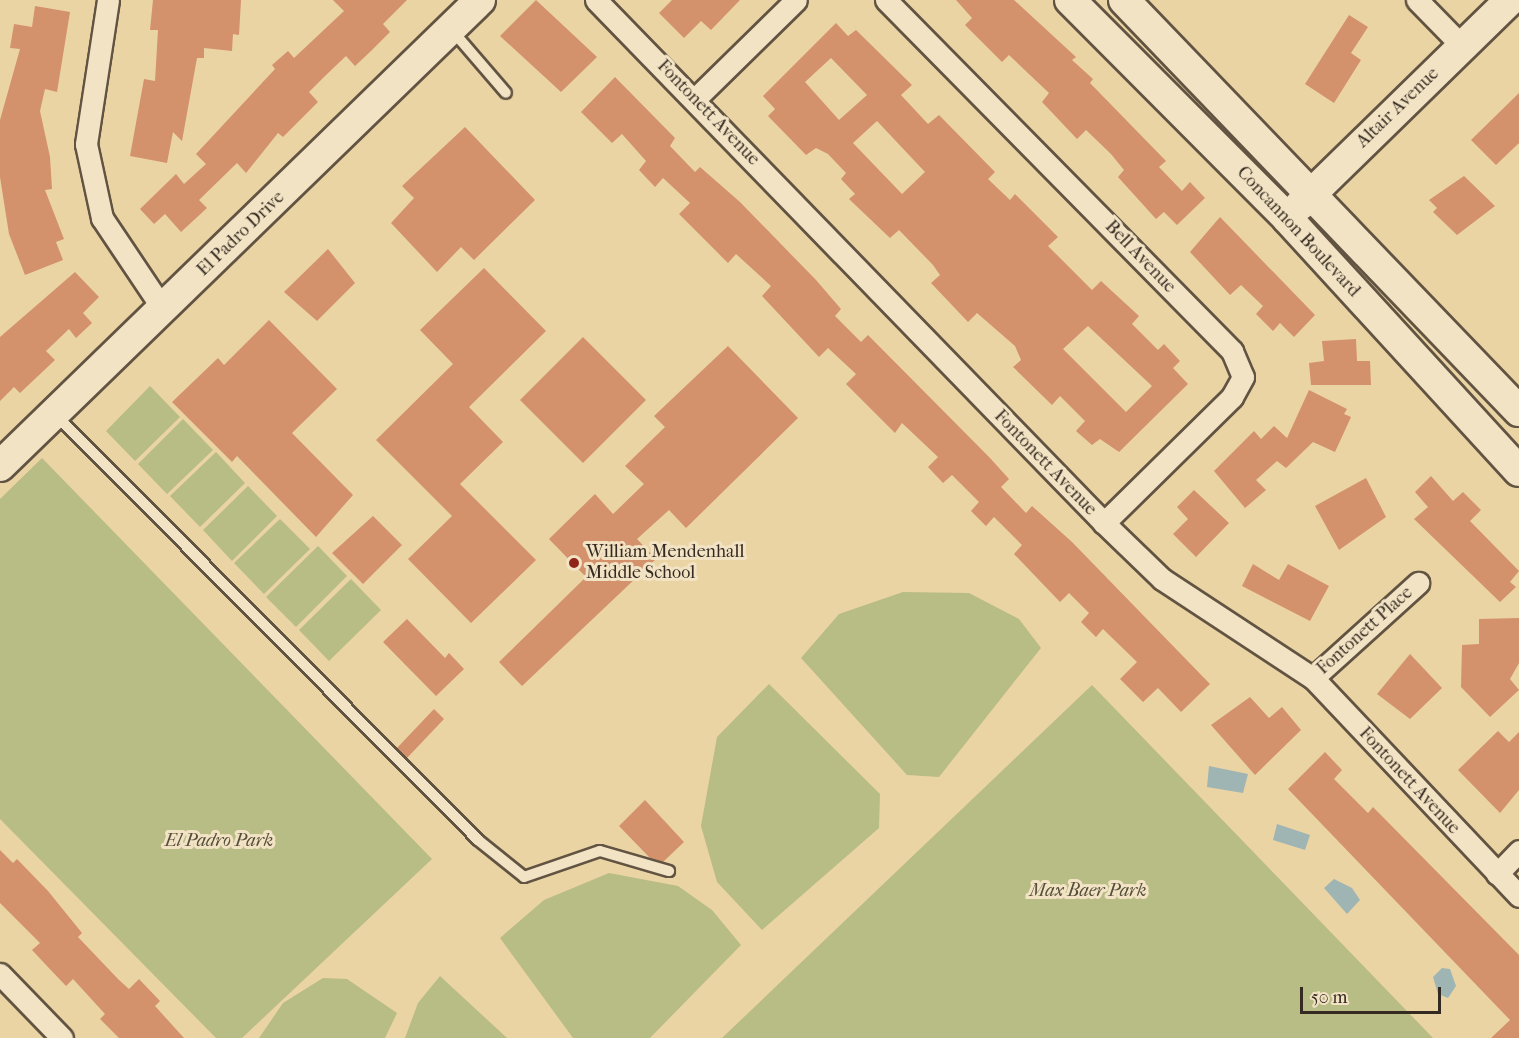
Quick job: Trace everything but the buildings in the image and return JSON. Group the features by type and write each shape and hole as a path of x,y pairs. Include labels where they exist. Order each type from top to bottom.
{"main road":[{"name":"El Padro Drive","path":"0,466 480,0"},
{"name":"Concannon Boulevard","path":"1070,0 1287,218 1519,471"},
{"name":"Concannon Boulevard","path":"1124,0 1313,192 1519,411"},
{"name":"Altair Avenue","path":"1287,218 1510,0"}],"street":[{"path":"108,0 86,144 102,218 163,309"},
{"name":"Fontonett Avenue","path":"596,0 695,99 1104,523 1170,586 1313,678 1519,896"},
{"path":"695,99 796,0"},
{"name":"Bell Avenue","path":"886,0 1232,351 1243,377 1232,397 1104,523"},
{"path":"1417,0 1462,46"},
{"name":"Fontonett Place","path":"1313,678 1418,583"},
{"path":"1497,874 1519,851"},
{"path":"0,974 62,1038"}],"lane":[{"path":"451,28 506,93"},
{"path":"55,414 478,840 524,876 600,851 669,871"}],"green space":[{"path":"150,386 180,417 135,461 106,431"},
{"path":"183,419 213,450 167,494 138,464"},
{"path":"216,452 245,483 200,527 170,496"},
{"name":"El Padro Park","path":"42,458 432,859 242,1038 216,1038 0,819 0,499"},
{"path":"248,486 277,516 232,561 203,530"},
{"path":"280,519 310,549 264,594 234,563"},
{"path":"318,546 347,576 296,627 266,597"},
{"path":"351,579 381,610 329,661 299,630"},
{"path":"903,592 969,593 1019,619 1041,648 939,777 907,775 801,658 839,614"},
{"path":"769,684 880,794 879,828 762,930 717,882 701,826 717,737"},
{"name":"Max Baer Park","path":"1092,685 1433,1038 722,1038"},
{"path":"609,873 678,886 712,910 741,945 650,1038 573,1038 500,938 544,900"},
{"path":"440,976 507,1038 405,1038 418,1003"},
{"path":"323,978 347,979 397,1013 385,1038 259,1038 283,1003"}],"water":[{"path":"1209,766 1248,774 1243,793 1207,787"},
{"path":"1277,824 1310,835 1305,850 1273,840"},
{"path":"1334,879 1352,888 1360,900 1347,914 1324,888"},
{"path":"1442,968 1450,969 1456,986 1448,998 1438,994 1433,977"}],"place":[{"name":"William Mendenhall Middle School","path":"574,563"}]}
